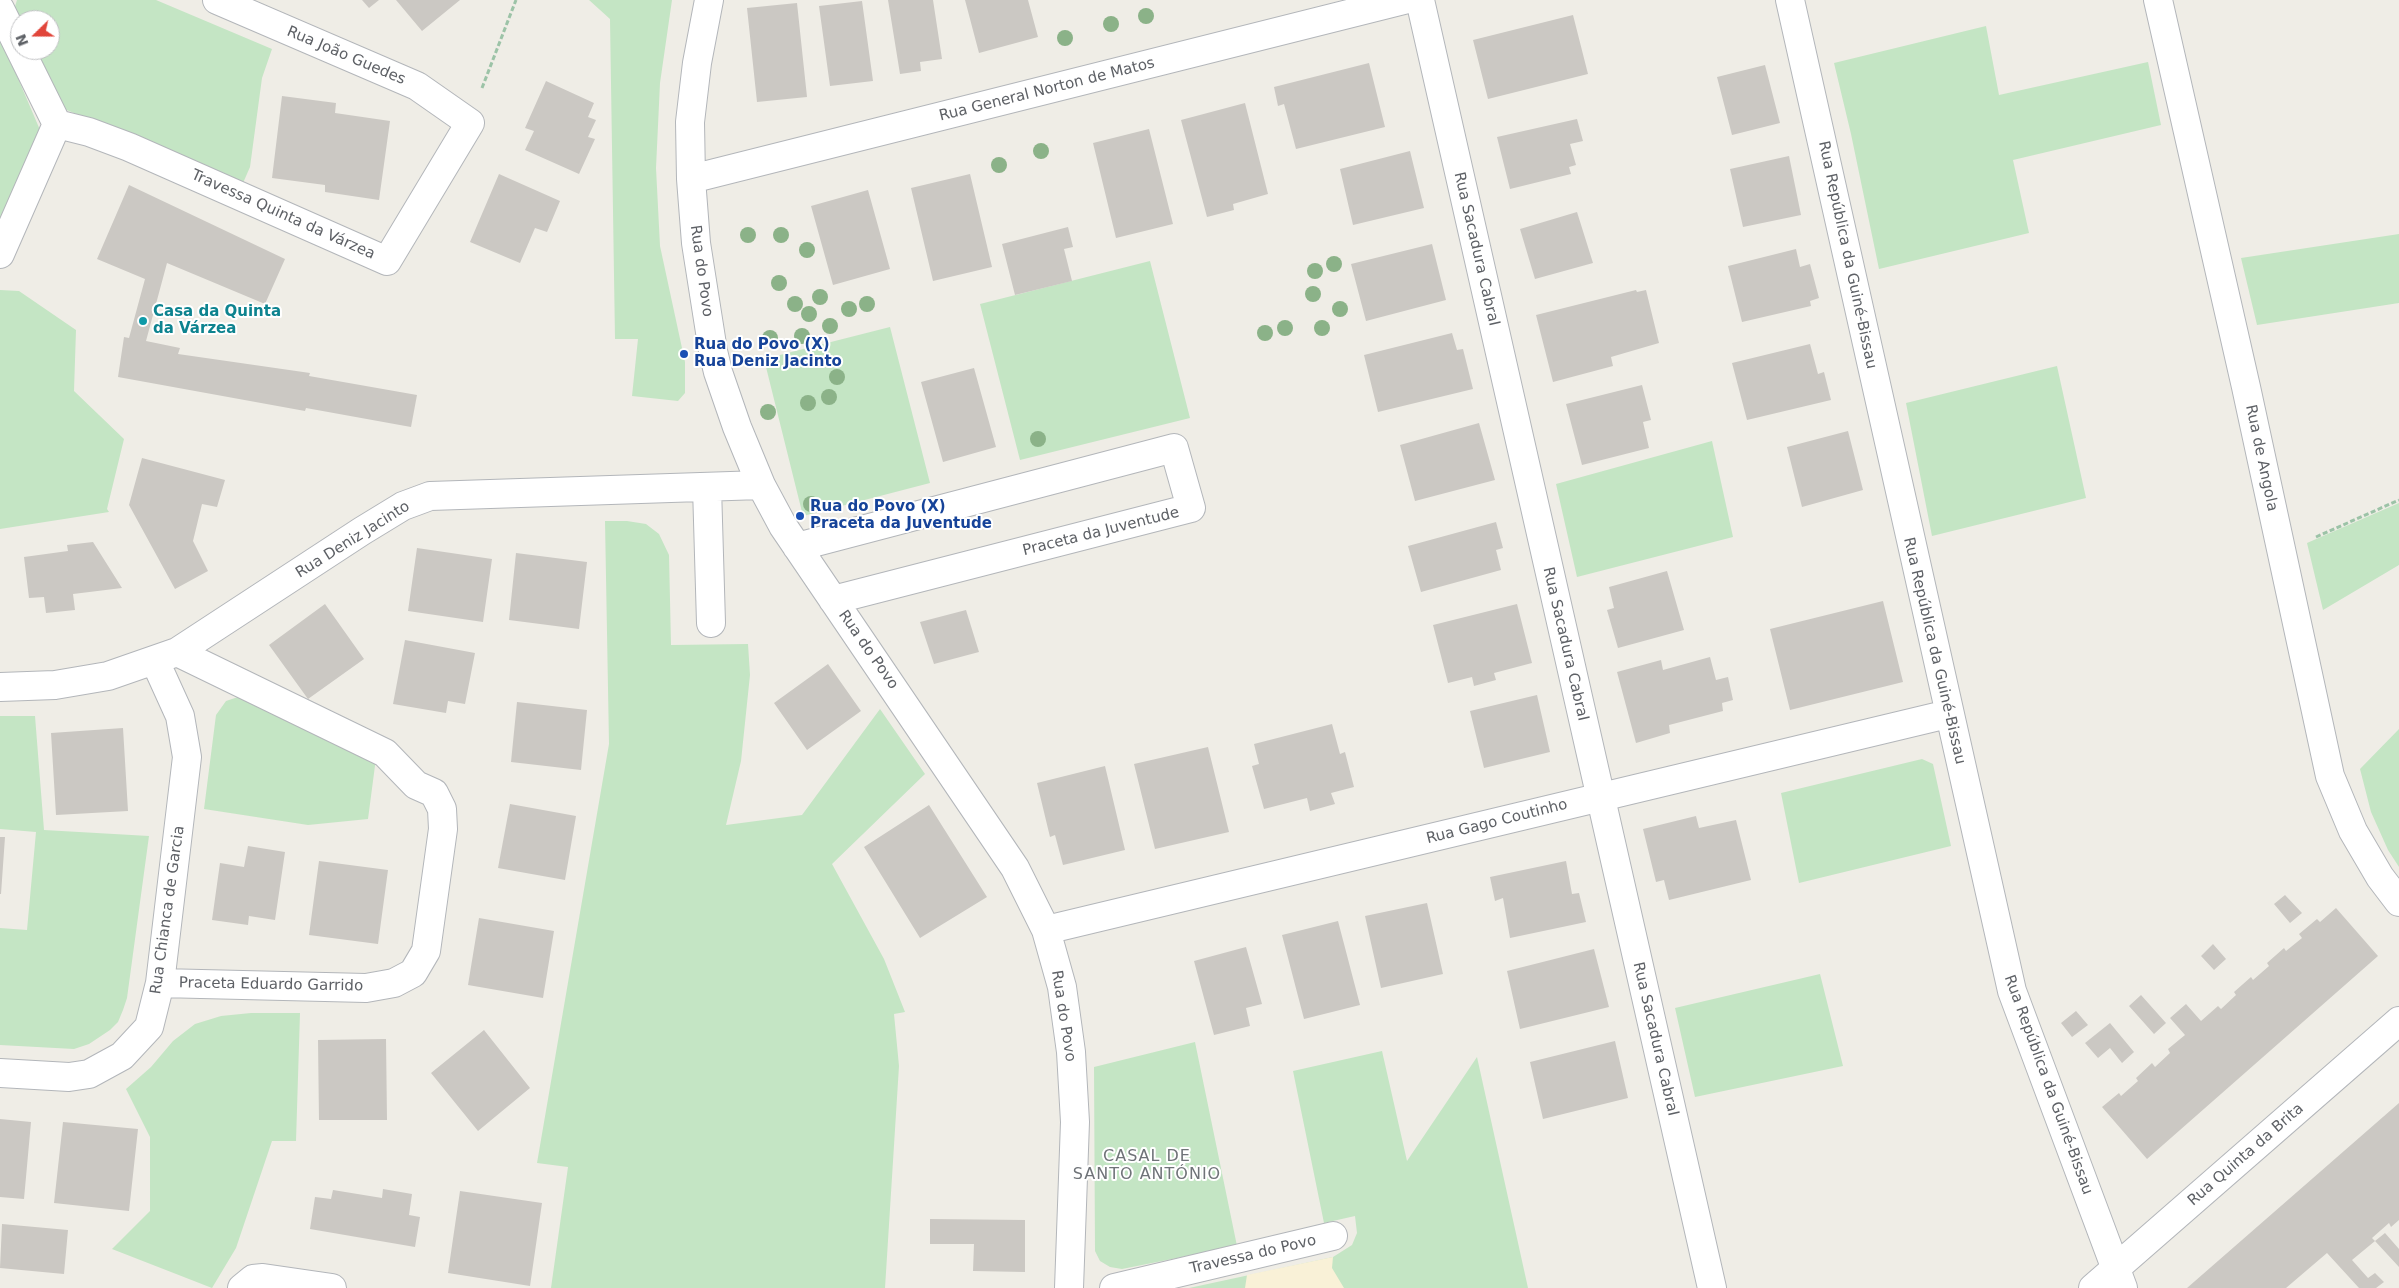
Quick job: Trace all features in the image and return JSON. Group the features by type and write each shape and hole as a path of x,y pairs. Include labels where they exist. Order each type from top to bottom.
{"street":[{"name":"Rua João Guedes","path":"217,0 417,86 470,123"},
{"name":"Rua do Povo","path":"709,0 697,63 690,122 691,179 696,242 713,351 737,427 761,485 797,548 1015,868 1046,930 1062,987 1071,1052 1075,1122 1068,1288"},
{"name":"Rua General Norton de Matos","path":"691,179 1404,0"},
{"name":"Rua Sacadura Cabral","path":"1420,0 1712,1288"},
{"name":"Rua República da Guiné-Bissau","path":"1790,0 1948,714 2012,991 2119,1278"},
{"name":"Rua de Angola","path":"2158,0 2330,776 2353,831 2380,877 2399,902"},
{"path":"0,9 57,124 0,254"},
{"name":"Travessa Quinta da Várzea","path":"57,124 89,132 129,147 387,261 470,123"},
{"name":"Praceta da Juventude","path":"797,548 1174,448 1191,508 833,600"},
{"name":"Rua Deniz Jacinto","path":"0,687 55,685 108,676 166,656 403,506 430,496 761,485"},
{"path":"706,487 711,623"},
{"name":"Praceta Eduardo Garrido","path":"160,983 366,988 394,983 413,973 426,951 443,830 442,809 434,793 416,785 385,753 166,656"},
{"name":"Rua Chianca de Garcia","path":"0,1073 70,1077 89,1074 104,1068 122,1056 149,1027 160,983 187,757 166,656"},
{"name":"Rua Gago Coutinho","path":"1046,930 1948,714"},
{"name":"Rua Quinta da Brita","path":"2093,1288 2119,1278 2399,1021"},
{"name":"Travessa do Povo","path":"1114,1288 1333,1236"},
{"path":"242,1288 253,1279 264,1278 332,1288"}],"path":[{"path":"470,123 516,0"},
{"path":"2281,552 2399,500"}],"green space":[{"path":"17,0 156,0 272,49 262,78 250,167 243,183 57,106 36,60 60,60 60,10 14,10"},
{"path":"589,0 672,0 660,83 656,168 660,246 685,362 685,393 678,401 632,396 638,339 615,339 610,19"},
{"path":"1986,26 1999,95 2148,62 2161,125 2013,160 2029,233 1879,269 1834,63"},
{"path":"0,36 40,130 0,222"},
{"path":"2399,234 2399,303 2257,325 2241,258"},
{"path":"1150,261 1190,418 1020,460 980,304"},
{"path":"0,290 19,291 76,330 74,391 124,439 107,509 109,512 0,529"},
{"path":"890,327 930,483 803,516 764,359"},
{"path":"2057,366 2086,498 1932,536 1906,403"},
{"path":"1712,441 1733,537 1577,577 1556,484"},
{"path":"2399,503 2399,565 2323,610 2307,543"},
{"path":"605,521 627,521 646,524 659,534 669,555 671,645 748,644 750,675 741,761 726,825 802,815 880,709 925,774 832,864 884,959 905,1012 894,1014 899,1066 885,1288 551,1288 568,1167 537,1163 609,744"},
{"path":"241,696 376,758 368,819 308,825 204,809 216,715 226,701"},
{"path":"0,716 35,716 44,830 149,836 127,998 123,1010 118,1022 110,1030 89,1044 74,1049 0,1045 0,928 27,930 36,832 0,829"},
{"path":"2399,729 2399,867 2388,850 2371,812 2360,769"},
{"path":"1922,759 1933,764 1951,846 1799,883 1781,793"},
{"path":"1820,974 1843,1066 1695,1097 1675,1008"},
{"path":"251,1013 300,1013 296,1141 272,1141 236,1248 212,1288 112,1249 150,1211 150,1137 126,1089 151,1067 173,1041 195,1024 221,1016"},
{"path":"1195,1042 1237,1246 1122,1269 1110,1267 1100,1261 1095,1251 1094,1067"},
{"path":"1382,1051 1407,1161 1477,1057 1528,1288 1189,1288 1333,1257 1352,1245 1357,1233 1355,1216 1324,1223 1293,1071"}],"sand":[{"path":"1333,1257 1332,1268 1344,1288 1245,1288 1247,1275"}],"building":[{"path":"362,0 379,0 369,8"},
{"path":"396,0 460,0 422,31"},
{"path":"888,0 933,0 942,59 920,62 921,71 900,74"},
{"path":"965,0 1028,0 1038,37 979,53"},
{"path":"862,1 873,81 830,86 819,6"},
{"path":"797,3 807,97 757,102 747,8"},
{"path":"1573,15 1588,74 1488,99 1473,40"},
{"path":"1369,63 1385,127 1296,149 1284,104 1278,106 1274,87"},
{"path":"1765,65 1780,123 1732,135 1717,77"},
{"path":"546,81 594,103 588,117 596,120 588,137 595,139 579,174 525,150 534,131 525,128"},
{"path":"282,96 336,103 335,113 390,121 379,200 325,192 325,185 272,178"},
{"path":"1245,103 1268,194 1233,204 1234,210 1207,217 1181,120"},
{"path":"1577,119 1583,141 1570,144 1576,165 1569,167 1571,174 1510,189 1497,137"},
{"path":"1149,129 1173,224 1116,238 1093,143"},
{"path":"1410,151 1424,208 1353,225 1340,169"},
{"path":"1789,156 1801,215 1743,227 1730,169"},
{"path":"499,174 560,201 547,232 535,228 520,263 470,242"},
{"path":"970,174 992,267 933,281 911,188"},
{"name":"Casa da Quinta da Várzea","path":"129,185 285,259 265,304 167,263 146,341 180,348 178,354 310,373 309,376 417,395 411,427 306,408 305,411 118,377 124,337 129,338 145,279 97,259"},
{"path":"868,190 890,269 833,285 811,206"},
{"path":"1577,212 1593,263 1535,279 1520,229"},
{"path":"1068,227 1073,247 1064,249 1072,281 1015,295 1002,244"},
{"path":"1432,244 1446,300 1366,321 1351,264"},
{"path":"1796,249 1800,267 1810,264 1819,298 1810,301 1811,306 1742,322 1728,266"},
{"path":"1636,290 1637,292 1646,290 1659,343 1611,357 1613,366 1553,382 1536,315"},
{"path":"1452,333 1457,350 1463,349 1473,389 1378,412 1364,355"},
{"path":"1810,344 1818,374 1824,372 1831,400 1747,420 1732,363"},
{"path":"974,368 996,447 943,462 921,382"},
{"path":"1642,385 1651,420 1643,422 1649,448 1582,465 1566,404"},
{"path":"1479,423 1495,480 1415,501 1400,445"},
{"path":"1848,431 1863,490 1802,507 1787,447"},
{"path":"142,458 225,480 217,507 202,504 193,541 208,571 175,589 129,505"},
{"path":"1496,522 1503,548 1496,550 1501,570 1421,592 1408,546"},
{"path":"93,542 122,588 73,594 75,610 46,613 44,597 29,598 24,557 68,551 67,545"},
{"path":"417,548 492,559 483,622 408,611"},
{"path":"516,553 587,562 579,629 509,620"},
{"path":"1667,571 1684,630 1618,648 1607,610 1614,608 1609,587"},
{"path":"1883,601 1903,682 1790,710 1770,629"},
{"path":"325,604 364,659 308,699 269,645"},
{"path":"1517,604 1532,663 1494,673 1496,680 1474,686 1472,677 1448,683 1433,625"},
{"path":"966,610 979,652 934,664 920,622"},
{"path":"405,640 475,653 465,704 448,701 446,713 393,704"},
{"path":"1710,657 1716,680 1728,677 1733,700 1722,703 1723,711 1669,725 1670,733 1636,743 1617,672 1661,660 1663,670"},
{"path":"828,664 861,711 807,750 774,703"},
{"path":"1537,695 1550,752 1484,768 1470,711"},
{"path":"517,702 587,710 581,770 511,762"},
{"path":"1332,724 1340,754 1345,752 1354,787 1331,793 1335,804 1310,811 1307,798 1264,809 1252,766 1259,764 1254,744"},
{"path":"123,728 128,811 56,815 51,733"},
{"path":"1208,747 1229,832 1155,849 1134,764"},
{"path":"1105,766 1125,850 1063,865 1055,835 1050,837 1037,783"},
{"path":"510,804 576,816 565,880 498,868"},
{"path":"929,805 987,897 920,938 864,847"},
{"path":"1696,816 1699,828 1736,820 1751,880 1669,900 1664,880 1656,882 1643,829"},
{"path":"0,837 5,837 1,894 0,894"},
{"path":"248,846 285,852 275,920 249,916 248,925 212,920 220,863 244,867"},
{"path":"319,861 388,870 378,944 309,935"},
{"path":"1566,861 1572,894 1579,893 1586,922 1510,938 1503,898 1495,901 1490,877"},
{"path":"2285,895 2302,913 2290,923 2274,904"},
{"path":"1427,903 1443,974 1381,988 1365,916"},
{"path":"2336,908 2378,956 2147,1159 2102,1107 2119,1093 2121,1096 2138,1081 2136,1078 2152,1063 2155,1067 2170,1053 2168,1049 2185,1035 2170,1018 2186,1004 2201,1021 2218,1006 2221,1009 2236,995 2234,992 2251,977 2253,980 2269,966 2267,963 2284,948 2286,951 2302,938 2299,934 2317,919 2320,922"},
{"path":"479,918 554,931 543,998 468,985"},
{"path":"1338,921 1360,1005 1304,1019 1282,935"},
{"path":"2213,944 2226,959 2214,970 2201,956"},
{"path":"1246,947 1262,1004 1246,1008 1250,1026 1214,1035 1194,961"},
{"path":"1594,949 1609,1007 1520,1029 1507,971"},
{"path":"2141,995 2166,1023 2154,1034 2129,1006"},
{"path":"2076,1011 2088,1025 2072,1037 2061,1023"},
{"path":"2110,1023 2134,1052 2122,1063 2110,1048 2098,1058 2085,1043"},
{"path":"484,1030 530,1088 478,1131 431,1073"},
{"path":"386,1039 387,1120 319,1120 318,1040"},
{"path":"1615,1041 1628,1098 1543,1119 1530,1062"},
{"path":"2399,1103 2399,1220 2391,1227 2389,1223 2372,1238 2375,1241 2352,1260 2368,1278 2375,1273 2384,1282 2376,1288 2359,1288 2327,1253 2286,1288 2187,1288"},
{"path":"0,1119 31,1122 24,1199 0,1197"},
{"path":"63,1122 138,1129 129,1211 54,1203"},
{"path":"383,1189 412,1194 409,1215 420,1217 415,1247 310,1229 315,1197 331,1199 333,1190 382,1198"},
{"path":"460,1191 542,1203 530,1286 448,1273"},
{"path":"930,1219 1025,1220 1025,1272 973,1271 974,1244 930,1244"},
{"path":"2,1224 68,1230 64,1274 0,1268"},
{"path":"2385,1233 2399,1249 2399,1267 2375,1241"}],"place":[{"name":"Casa da Quinta da Várzea","path":"143,321"},
{"name":"Rua do Povo (X) Rua Deniz Jacinto","path":"684,354"},
{"name":"Rua do Povo (X) Praceta da Juventude","path":"800,516"}],"district":[{"name":"CASAL DE SANTO ANTÓNIO","path":"1147,1166"}]}
